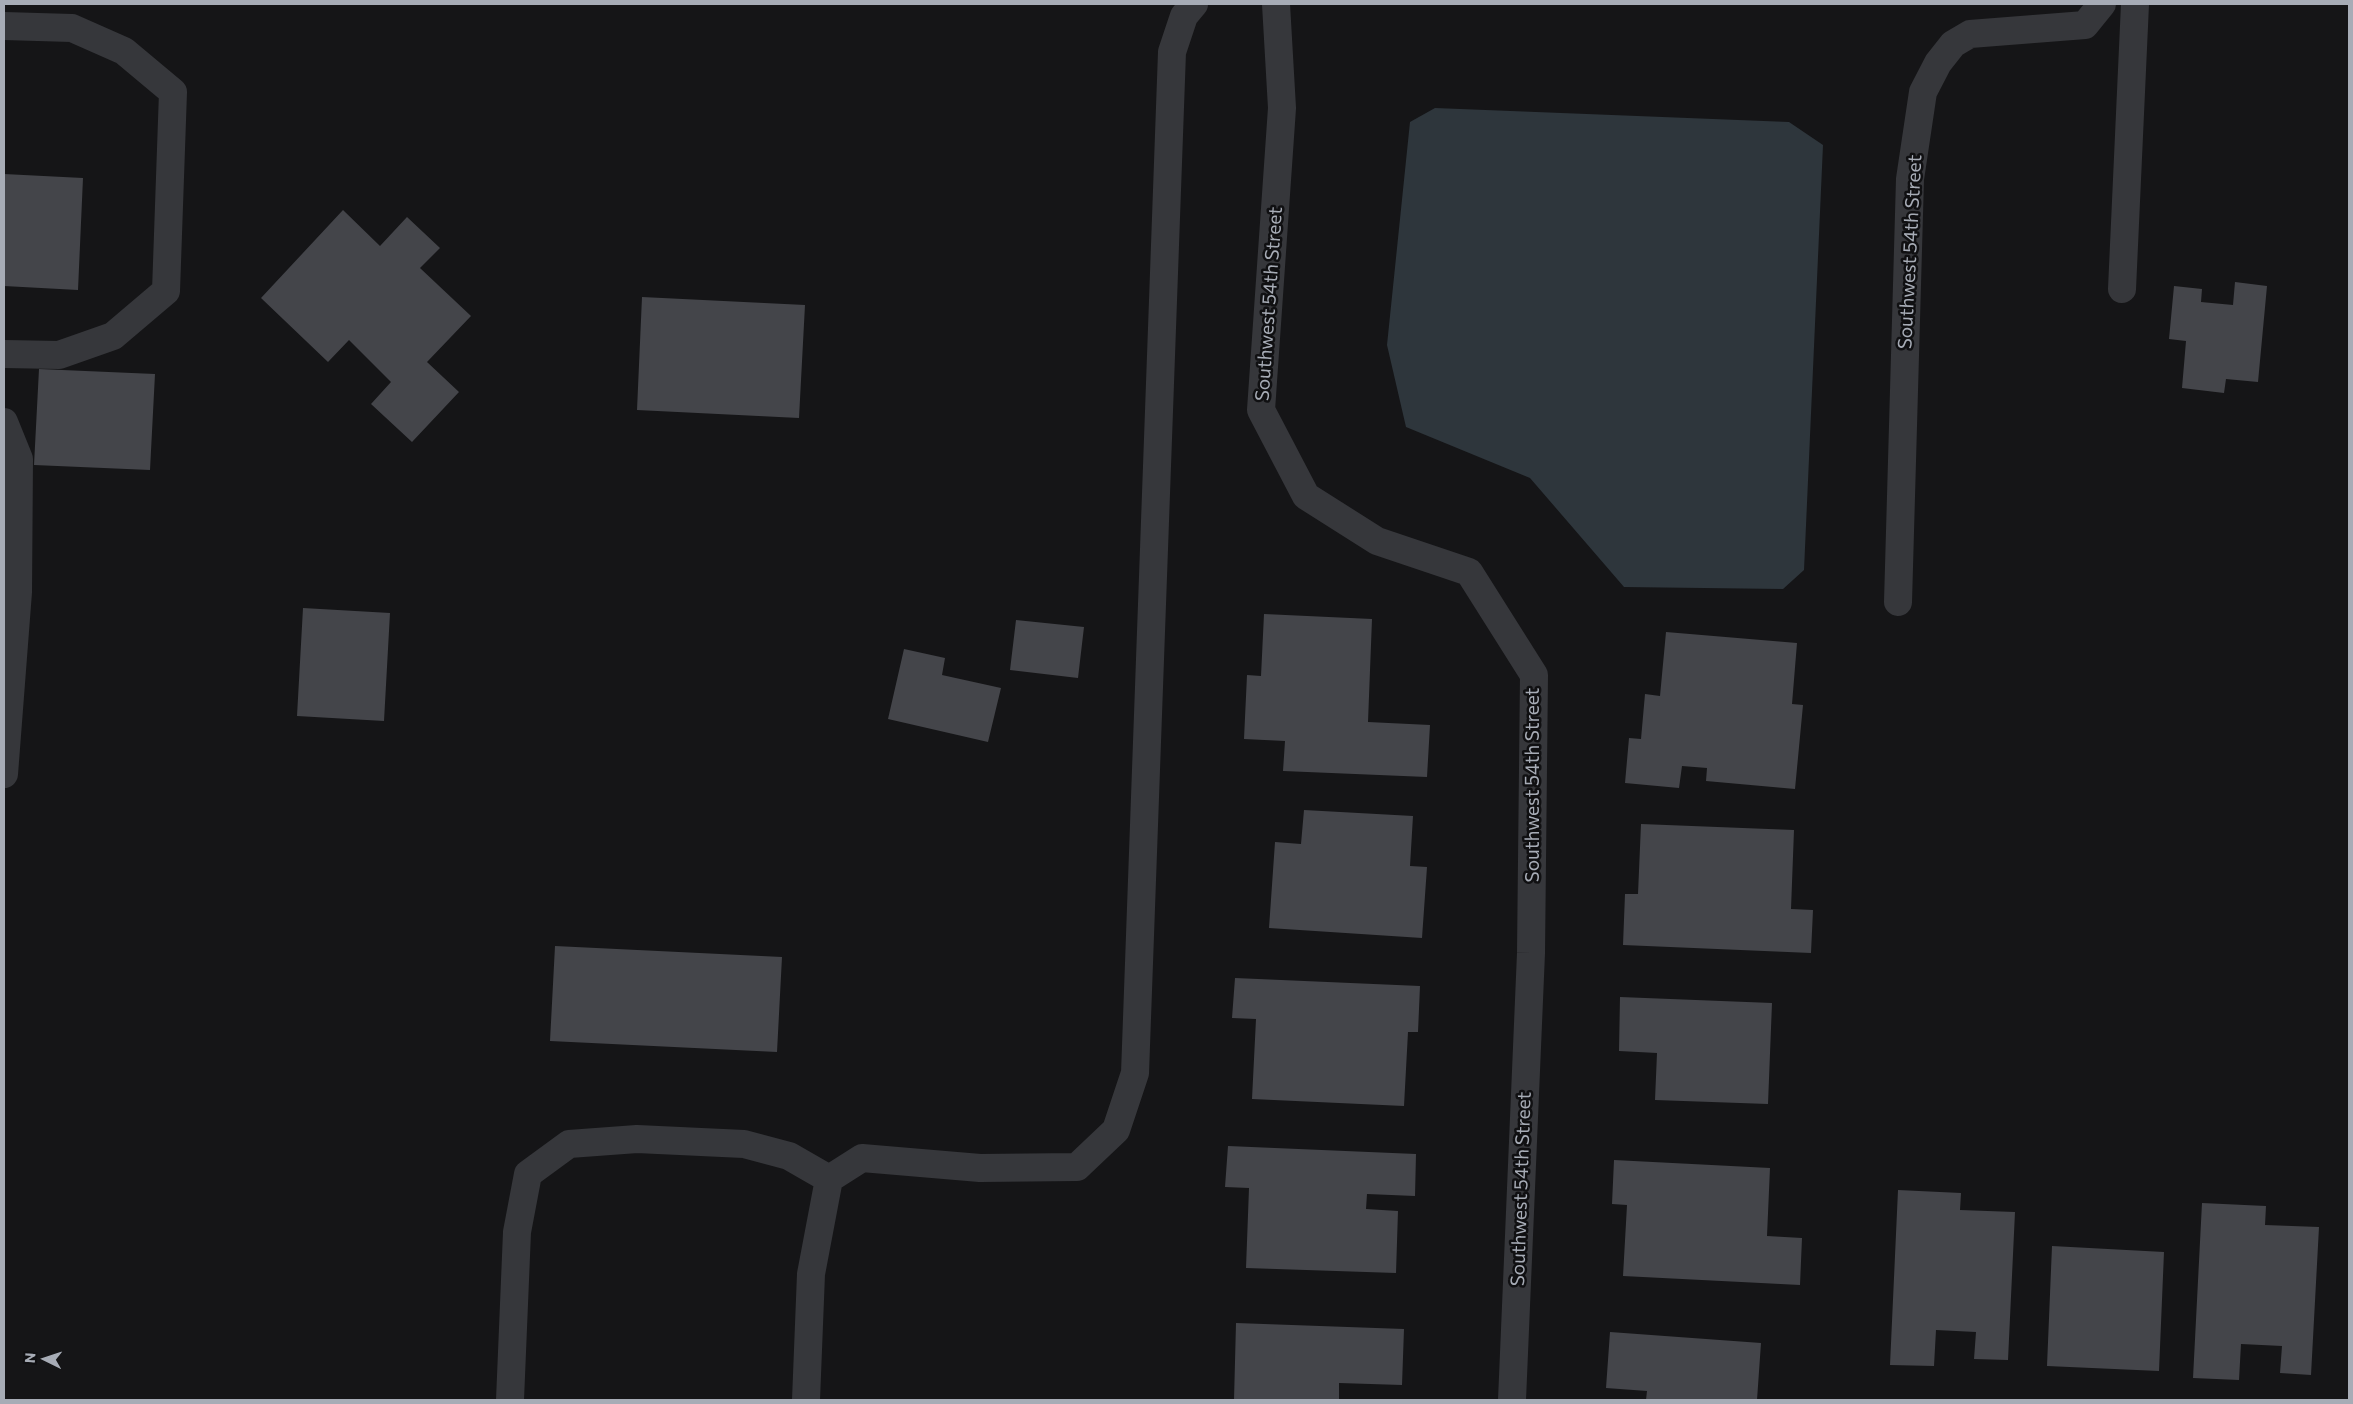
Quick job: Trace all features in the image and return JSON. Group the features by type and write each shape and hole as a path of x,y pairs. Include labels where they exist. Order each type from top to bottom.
{"street":[{"path":"806,1400 811,1274 829,1179 862,1158 980,1168 1076,1167 1116,1130 1135,1073 1172,52 1184,16 1194,4"},
{"name":"Southwest 54th Street","path":"1276,4 1282,108 1261,410 1306,496 1377,541 1469,572 1534,676 1531,953 1512,1400"},
{"name":"Southwest 54th Street","path":"1898,602 1910,179 1923,92 1938,63 1953,44 1970,34 2085,24 2102,4"},
{"path":"2122,289 2134,4"},
{"path":"4,26 72,28 124,51 173,92 166,291 113,336 59,355 4,354"},
{"path":"4,422 19,458 18,592 4,774"},
{"path":"510,1400 517,1232 528,1174 569,1144 637,1139 744,1144 789,1156 829,1179"}],"shaded area":[{"path":"1435,108 1789,122 1823,145 1804,570 1783,589 1624,587 1530,478 1406,427 1387,345 1410,122"}],"building":[{"path":"4,174 83,178 78,290 4,286"},
{"path":"343,210 380,246 407,217 440,248 420,268 471,316 427,362 459,392 412,442 371,404 391,382 349,340 328,362 261,298"},
{"path":"2235,282 2267,286 2258,382 2226,379 2224,393 2182,388 2186,341 2169,339 2174,286 2202,289 2201,302 2233,305"},
{"path":"642,297 805,305 799,418 637,410"},
{"path":"39,369 155,374 150,470 34,465"},
{"path":"303,608 390,613 384,721 297,716"},
{"path":"1264,614 1372,619 1368,722 1430,725 1427,777 1283,771 1285,741 1244,739 1247,675 1261,676"},
{"path":"1016,620 1084,627 1078,678 1010,670"},
{"path":"1666,632 1797,643 1792,704 1803,705 1795,789 1706,781 1707,768 1682,766 1679,788 1625,783 1629,738 1641,739 1645,694 1660,696"},
{"path":"904,649 945,658 942,675 1001,688 988,742 888,719"},
{"path":"1304,810 1413,816 1410,866 1427,867 1422,938 1269,928 1275,842 1301,844"},
{"path":"1641,824 1794,830 1791,909 1813,910 1811,953 1623,945 1625,894 1638,894"},
{"path":"555,946 782,957 777,1052 550,1041"},
{"path":"1235,978 1420,986 1418,1032 1408,1032 1404,1106 1252,1099 1256,1019 1232,1018"},
{"path":"1620,997 1772,1003 1768,1104 1655,1100 1657,1053 1619,1051"},
{"path":"1228,1146 1416,1154 1415,1196 1367,1194 1366,1209 1398,1211 1396,1273 1246,1268 1249,1188 1225,1187"},
{"path":"1614,1160 1770,1168 1767,1236 1802,1238 1800,1285 1623,1276 1627,1205 1612,1204"},
{"path":"1898,1190 1961,1193 1960,1210 2015,1212 2008,1360 1974,1359 1976,1332 1936,1330 1934,1366 1890,1365"},
{"path":"2202,1203 2266,1206 2265,1225 2319,1227 2311,1375 2280,1373 2282,1346 2241,1344 2239,1380 2193,1378"},
{"path":"2052,1246 2164,1252 2159,1371 2047,1366"},
{"path":"1236,1323 1404,1329 1402,1385 1339,1383 1339,1400 1234,1400"},
{"path":"1610,1332 1761,1343 1757,1400 1646,1400 1647,1391 1606,1388"}]}
